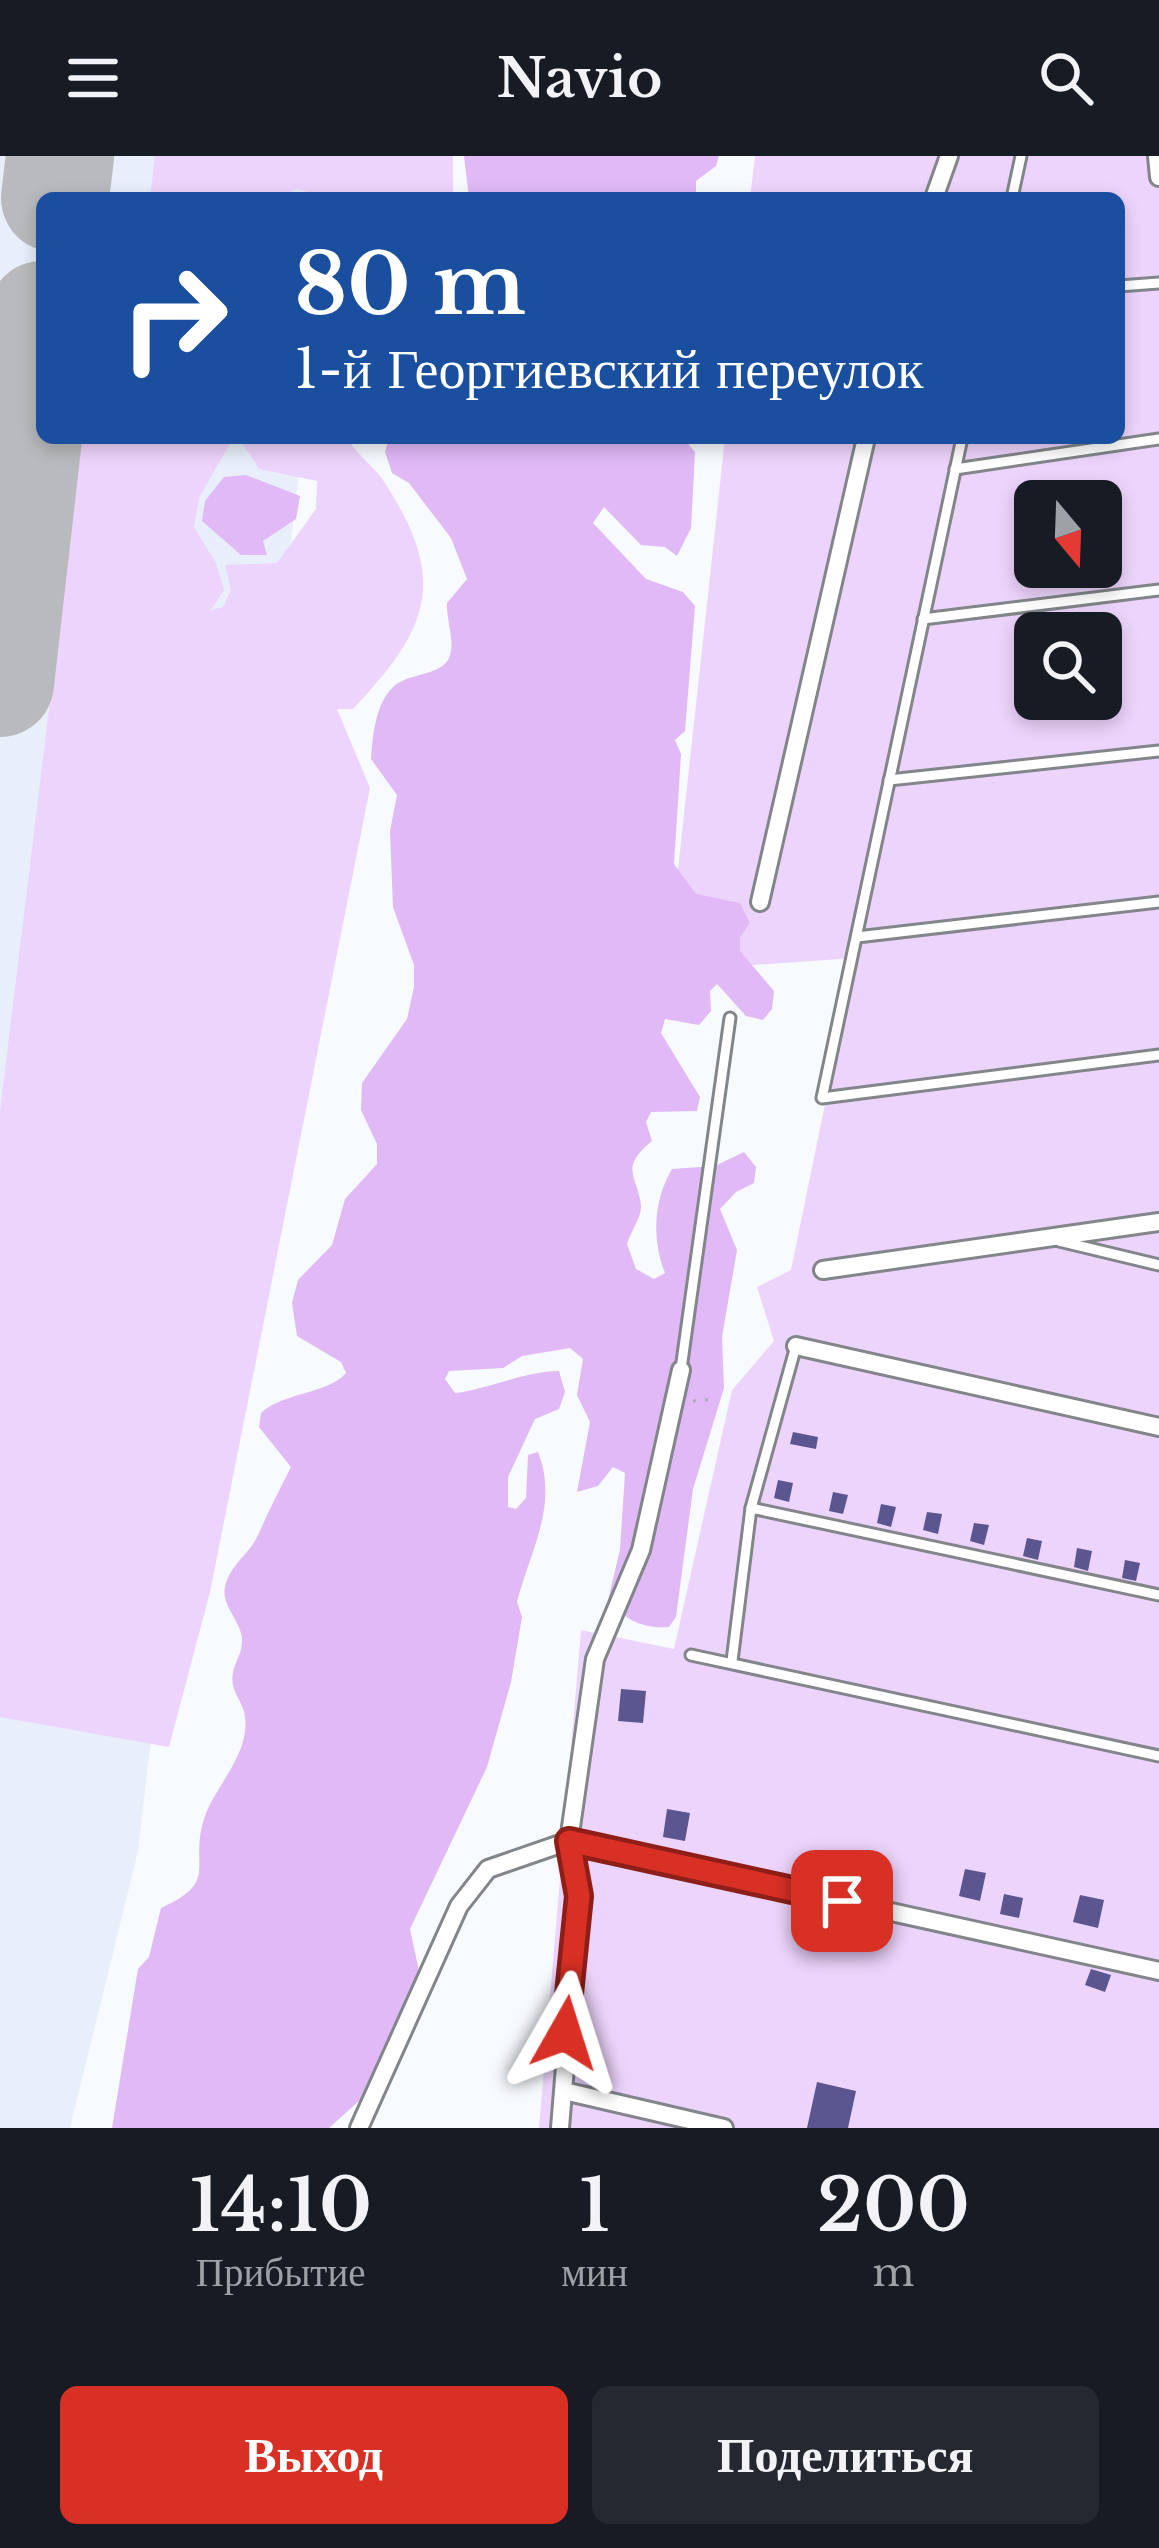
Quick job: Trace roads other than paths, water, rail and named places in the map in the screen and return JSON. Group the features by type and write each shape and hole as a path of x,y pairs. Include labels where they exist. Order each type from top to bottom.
{"street":[{"path":"936,192 949,156"},
{"path":"1156,156 1159,177"},
{"path":"760,902 865,444"},
{"path":"823,1270 1159,1222"},
{"path":"796,1346 1159,1427"},
{"path":"560,2128 579,1896 569,1841 595,1659 640,1550 681,1370"},
{"path":"359,2128 460,1906 488,1869 569,1841 1159,1971"},
{"path":"565,2091 724,2128"}],"lane":[{"path":"1013,192 1021,156"},
{"path":"1125,286 1159,283"},
{"path":"955,469 1159,439"},
{"path":"961,444 822,1098 1159,1055"},
{"path":"923,619 1159,590"},
{"path":"890,781 1159,751"},
{"path":"856,937 1159,902"},
{"path":"681,1370 730,1018"},
{"path":"1040,1236 1159,1265"},
{"path":"732,1660 751,1508 796,1346"},
{"path":"751,1508 1159,1594"},
{"path":"692,1655 1159,1756"}]}
